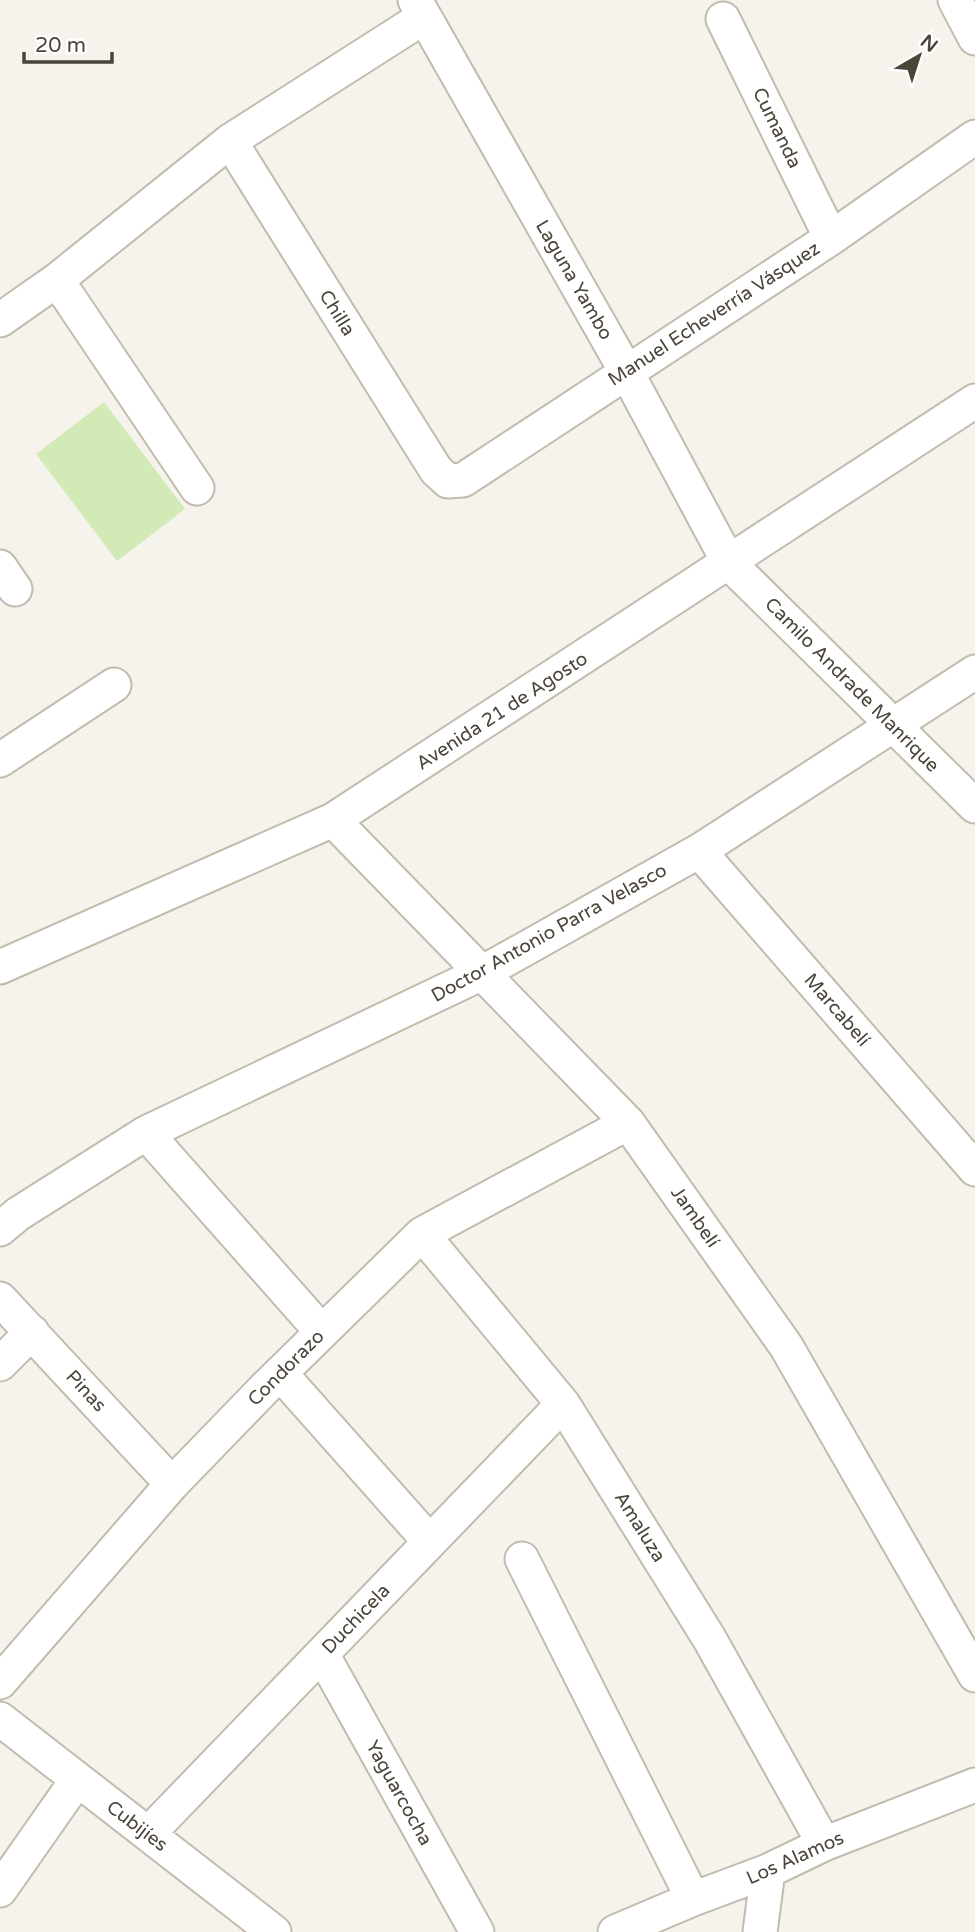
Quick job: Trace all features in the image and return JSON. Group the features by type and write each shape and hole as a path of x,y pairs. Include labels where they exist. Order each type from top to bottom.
{"street":[{"path":"955,0 975,38"},
{"path":"0,320 57,280 230,141 419,8"},
{"name":"Laguna Yambo","path":"419,8 626,371 729,563"},
{"name":"Cumanda","path":"723,19 831,238"},
{"name":"Manuel Echeverría Vásquez","path":"448,481 463,480 831,238 975,137"},
{"name":"Chilla","path":"230,141 436,470 448,481"},
{"path":"57,280 197,488"},
{"name":"Avenida 21 de Agosto","path":"0,967 333,820 975,401"},
{"name":"Camilo Andrade Manrique","path":"729,563 975,806"},
{"name":"Doctor Antonio Parra Velasco","path":"0,1229 146,1133 482,974 699,851 975,672"},
{"path":"0,761 114,685"},
{"name":"Jambelí","path":"333,820 628,1123 786,1346 975,1675"},
{"name":"Marcabelí","path":"699,851 975,1169"},
{"name":"Condorazo","path":"0,1682 172,1485 280,1373 422,1234 628,1123"},
{"path":"146,1133 323,1332"},
{"name":"Amaluza","path":"422,1234 563,1404 709,1638 824,1844"},
{"name":"Pinas","path":"0,1299 172,1485"},
{"path":"0,1364 32,1332"},
{"path":"280,1373 430,1542"},
{"name":"Duchicela","path":"148,1834 563,1404"},
{"path":"522,1559 693,1899"},
{"name":"Yaguarcocha","path":"321,1654 477,1932"},
{"name":"Cubijíes","path":"0,1719 148,1834 239,1921 274,1932"},
{"path":"0,1891 77,1780"},
{"name":"Los Alamos","path":"615,1932 768,1871 824,1844 973,1795"},
{"path":"760,1932 768,1871"}],"green space":[{"path":"104,402 185,509 117,561 36,454"}]}
